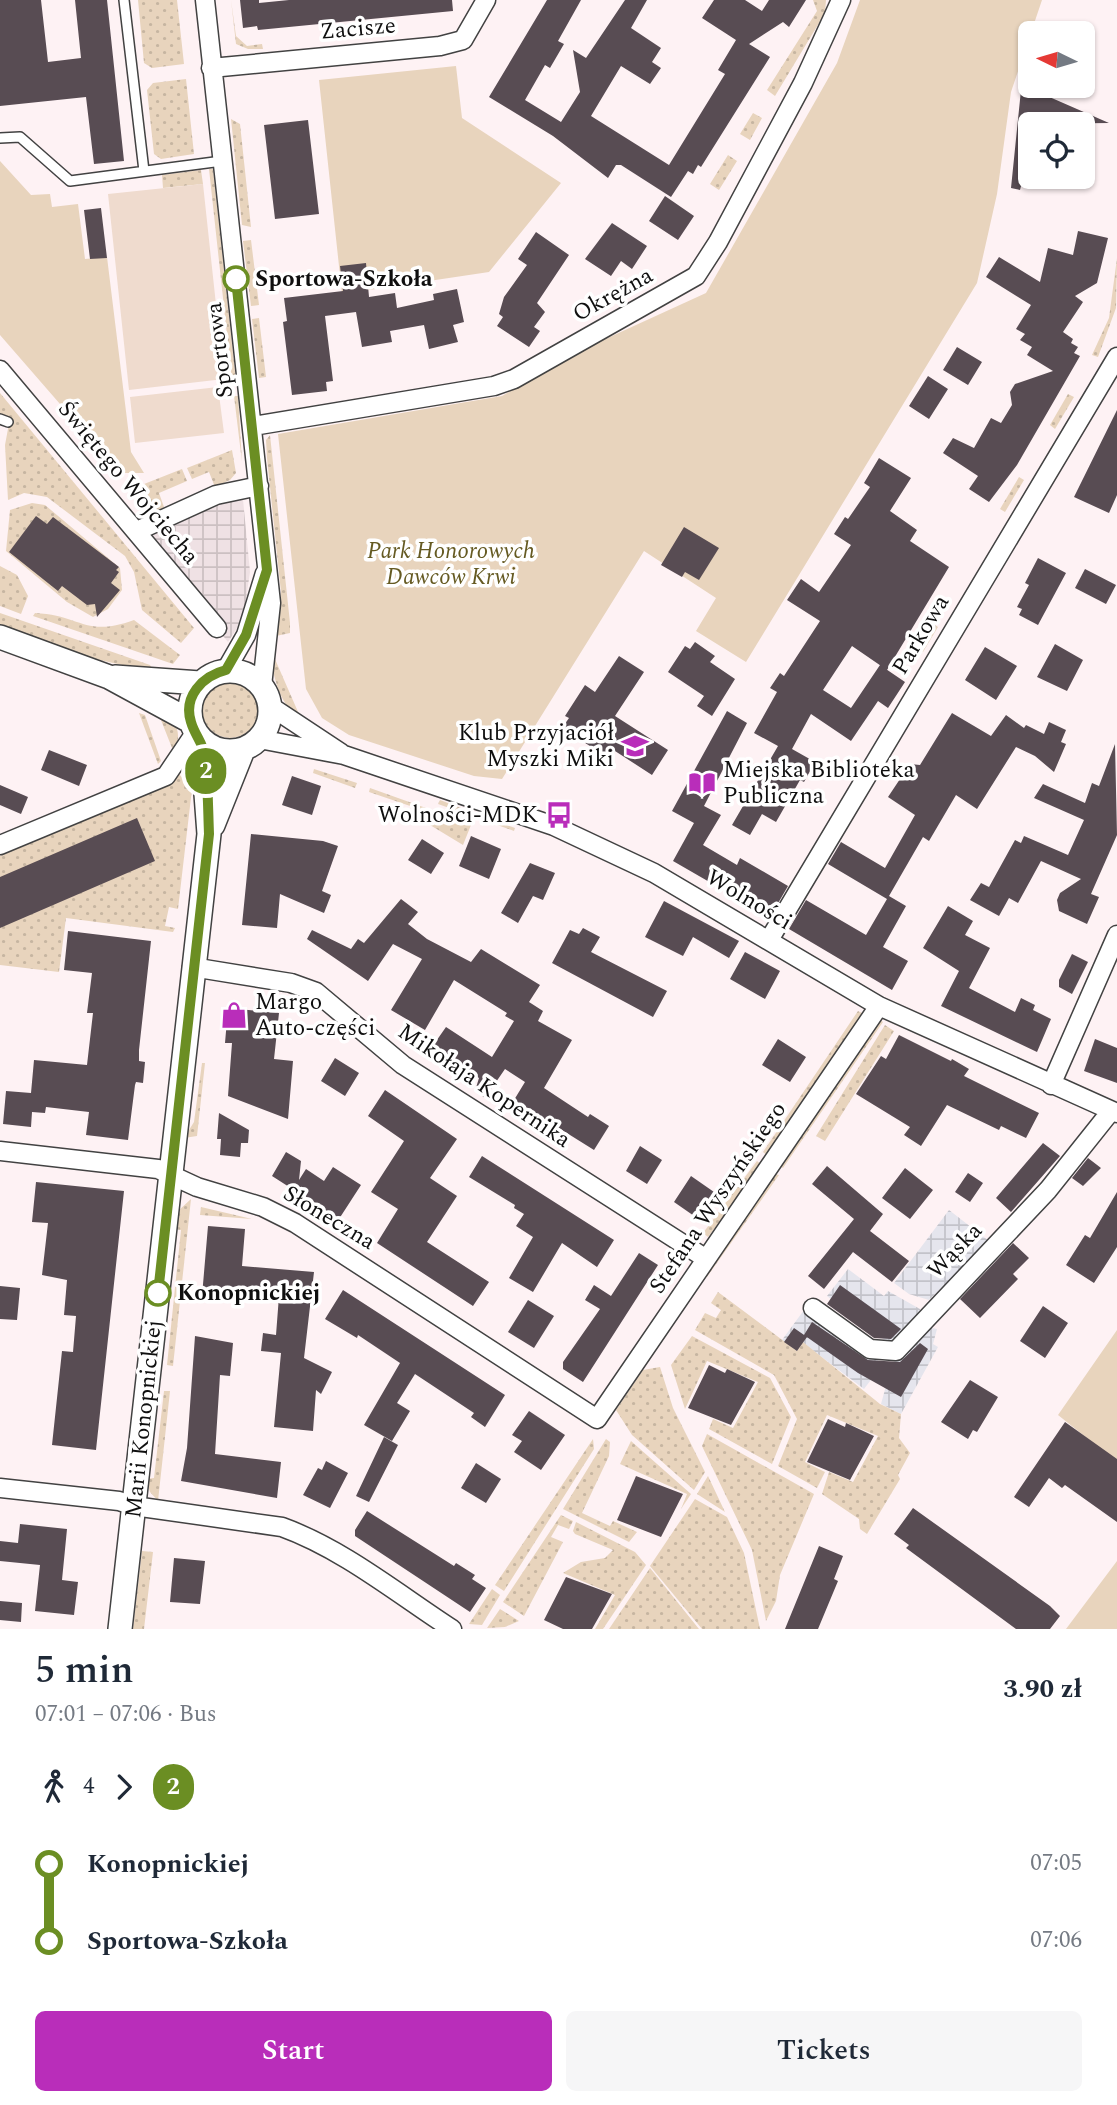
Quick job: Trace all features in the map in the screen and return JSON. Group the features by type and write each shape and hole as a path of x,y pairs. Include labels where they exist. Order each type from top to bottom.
{"street":[{"name":"Sportowa","path":"205,0 271,603 266,696"},
{"name":"Zacisze","path":"211,68 440,46 463,40 486,0"},
{"name":"Okrężna","path":"253,426 494,386 514,379 696,275 718,242 803,83 841,0"},
{"name":"Parkowa","path":"769,940 1117,357"},
{"name":"Świętego Wojciecha","path":"0,370 216,628"},
{"path":"137,531 216,495 259,486"},
{"path":"109,677 200,683 226,670 246,635 267,570"},
{"path":"0,638 109,677 196,732 220,751 251,744 344,755"},
{"path":"226,670 246,674 266,696 344,755"},
{"path":"200,683 190,701 209,834"},
{"path":"209,834 251,744 266,730 266,696"},
{"path":"0,845 166,776 196,732"},
{"name":"Wolności","path":"344,755 554,827 653,873 879,1006 1114,1112"},
{"name":"Marii Konopnickiej","path":"120,1629 209,834"},
{"path":"1051,1085 1117,935"},
{"name":"Mikołaja Kopernika","path":"192,967 291,983 316,992 330,1001 403,1065 705,1258"},
{"name":"Stefana Wyszyńskiego","path":"597,1419 879,1006"},
{"name":"Wąska","path":"813,1308 870,1349 896,1351 1048,1190 1114,1112"},
{"name":"Słoneczna","path":"0,1151 158,1169 197,1187 263,1207 295,1223 597,1419"},
{"path":"0,1488 119,1501 134,1506 282,1528 305,1536 452,1629"}],"lane":[{"path":"124,0 144,171"},
{"path":"0,138 20,137 70,181 222,161"}],"shaded area":[{"path":"203,184 224,379 129,390 108,194"},
{"path":"218,387 224,433 135,443 130,397"},
{"path":"242,489 250,572 243,619 228,642 137,531"},
{"path":"949,1210 989,1241 929,1300 909,1294 894,1283"},
{"path":"848,1269 884,1296 888,1291 920,1309 920,1319 895,1348 827,1296"},
{"path":"804,1310 883,1364 864,1389 803,1343 797,1351 782,1340"},
{"path":"927,1327 937,1329 933,1344 938,1347 901,1414 881,1404 892,1364"}],"green space":[{"path":"138,0 177,0 184,64 152,68 144,63"},
{"path":"231,0 236,36 247,46 262,44 263,49 248,49 236,44"},
{"path":"813,0 826,0 825,13 775,96 767,90 817,11"},
{"name":"Park Honorowych Dawców Krwi","path":"860,0 1042,0 1035,21 1018,21 1018,71 1011,92 997,194 977,283 746,662 696,631 716,598 644,551 502,779 474,776 349,735 322,718 306,689 278,434 502,396 577,352 706,293 837,63"},
{"path":"456,66 462,118 561,183 489,272 342,294 319,80"},
{"path":"186,79 194,154 161,159 154,154 147,90 153,83"},
{"path":"753,113 762,118 750,140 740,134"},
{"path":"231,119 240,124 251,227 242,225"},
{"path":"728,155 737,161 719,190 710,184"},
{"path":"0,161 31,195 50,194 52,207 78,204 85,259 107,257 131,452 144,473 120,473 0,335"},
{"path":"209,169 213,169 236,381 232,381"},
{"path":"201,170 203,184 163,188 162,175"},
{"path":"251,240 259,305 251,306 243,241"},
{"path":"1117,258 1116,308 1098,357 1092,355 1109,318"},
{"path":"259,318 266,377 259,378 252,319"},
{"path":"0,393 194,628 181,643 142,610 134,572 125,556 47,497 24,493 8,500 5,445 10,418 0,414"},
{"path":"1068,394 1074,397 1055,429 1050,425"},
{"path":"234,396 238,396 242,462"},
{"path":"270,435 290,623 290,633 276,636 281,592 267,458 266,440"},
{"path":"232,450 236,473 230,480 215,487 209,472 192,479 187,468"},
{"path":"182,469 187,481 159,493 164,507 153,518 133,497 134,488"},
{"path":"1019,477 1024,480 1005,512 1000,509"},
{"path":"32,503 45,505 120,568 122,590 108,609 93,617 67,602 6,551 10,510"},
{"path":"0,566 17,575 28,596 21,614 0,606"},
{"path":"0,613 150,665 154,672 86,657 0,624"},
{"path":"35,613 104,627 134,620 180,655 173,664 33,616"},
{"path":"932,623 938,627 923,652 917,649"},
{"path":"271,650 302,721 288,708 279,690"},
{"path":"230,682 241,684 250,690 256,699 256,721 250,730 241,736 230,738 219,736 210,730 204,721 202,710 204,699 210,690 219,684"},
{"path":"157,710 174,723 178,733 174,753"},
{"path":"139,713 145,715 161,761 158,764"},
{"path":"314,769 357,783 355,788 313,773"},
{"path":"179,774 192,789 178,909 169,907 165,926 175,928 173,932 66,918 59,972 0,965 0,856 153,792"},
{"path":"370,788 426,808 421,820 416,817 419,809 369,792"},
{"path":"440,800 515,828 514,831 438,804"},
{"path":"438,811 471,825 463,845 430,825"},
{"path":"858,1011 864,1014 768,1156 763,1152"},
{"path":"880,1020 883,1022 783,1168 780,1166"},
{"path":"885,1025 894,1031 825,1141 816,1136"},
{"path":"202,1063 205,1063 197,1136 184,1138 194,1122"},
{"path":"757,1161 762,1165 708,1237 703,1233"},
{"path":"775,1174 779,1175 707,1277 706,1272"},
{"path":"191,1199 173,1366 167,1365 181,1230 173,1229 178,1211"},
{"path":"201,1207 252,1219 200,1215"},
{"path":"718,1292 797,1351 803,1342 880,1404 901,1414 899,1438 910,1453 898,1475 900,1479 867,1534 860,1529 859,1519 822,1494 829,1472 853,1482 878,1436 827,1415 805,1462 825,1472 817,1488 778,1466 797,1419 774,1375 695,1330 705,1313 716,1318 721,1310 711,1303"},
{"path":"1117,1330 1117,1462 1058,1415"},
{"path":"692,1336 770,1378 791,1417 772,1464 709,1429 713,1419 733,1428 758,1382 707,1361 685,1409 671,1365"},
{"path":"660,1367 673,1408 705,1472 694,1490 632,1435 616,1410 643,1370"},
{"path":"164,1391 170,1391 158,1501 150,1492 146,1479 154,1478"},
{"path":"707,1434 814,1494 780,1575 776,1601 766,1621 752,1550 702,1446"},
{"path":"593,1439 594,1449 504,1591 495,1585"},
{"path":"606,1439 610,1442 609,1456 582,1513 610,1526 613,1521 637,1532 629,1542 563,1509"},
{"path":"631,1441 691,1494 681,1509 687,1494 620,1464"},
{"path":"708,1476 725,1512 697,1494"},
{"path":"695,1499 727,1517 744,1553 760,1629 702,1629 650,1566"},
{"path":"561,1515 573,1521 569,1529 558,1525 551,1537 563,1542 524,1616 503,1602"},
{"path":"576,1522 635,1552 646,1565 603,1629 595,1629 615,1595 563,1573 581,1562 605,1558 613,1550 575,1534 573,1531"},
{"path":"142,1551 153,1552 144,1629 133,1629"},
{"path":"1117,1561 1117,1629 1066,1629"},
{"path":"650,1568 699,1629 609,1629"},
{"path":"492,1589 500,1595 482,1625 469,1624"},
{"path":"500,1609 519,1621 505,1627 487,1628"}],"building":[{"path":"0,0 41,0 48,62 81,58 75,0 107,0 124,161 94,164 86,97 0,106"},
{"path":"240,0 259,0 259,3 289,0 452,0 453,11 258,30 257,26 243,28"},
{"path":"547,0 581,0 558,41 564,44 550,68 545,65 525,100 561,122 580,92 573,50 586,58 625,0 647,0 631,28 661,48 652,62 661,68 650,84 621,66 591,116 669,165 725,74 718,70 736,40 702,18 714,0 745,0 762,11 769,0 806,0 789,27 783,22 749,44 770,57 701,167 698,165 693,174 688,171 671,197 621,165 616,165 608,178 553,136 489,97"},
{"path":"1020,98 1052,98 1084,112 1019,112"},
{"path":"1095,117 1109,123 1095,123"},
{"path":"1018,119 1018,189 1020,189 1020,190 1011,188"},
{"path":"308,120 319,214 275,219 264,125"},
{"path":"665,196 694,216 678,240 649,221"},
{"path":"101,208 107,258 90,259 84,210"},
{"path":"612,223 647,246 632,269 621,261 611,276 585,259"},
{"path":"1078,231 1108,238 1097,283 1075,296 1083,302 1063,332 1073,339 1071,343 1078,347 1074,353 1080,356 1017,465 989,502 969,489 978,476 943,453 953,438 974,448 991,418 1001,423 1012,405 1010,392 1015,384 1053,371 1027,355 1032,347 1020,340 1025,334 1016,329 1031,305 986,277 999,257 1040,282 1048,248 1073,255"},
{"path":"536,232 569,255 537,303 545,312 534,327 540,331 529,347 497,326 503,317 499,314 504,297 527,265 518,259"},
{"path":"366,263 369,297 395,293 397,308 434,300 433,294 457,289 464,322 453,325 458,342 429,349 424,325 390,331 392,342 362,347 356,312 325,316 333,381 326,382 327,391 292,395 283,322 287,321 284,298 343,291 340,266"},
{"path":"957,347 982,362 968,385 943,370"},
{"path":"928,376 948,389 929,419 909,406"},
{"path":"1117,410 1117,495 1109,513 1074,497"},
{"path":"879,458 911,478 890,511 917,530 910,541 949,567 887,670 905,682 888,708 878,701 851,741 811,714 792,749 815,762 804,782 800,780 776,822 762,814 750,835 732,825 778,746 754,733 777,692 770,688 780,673 784,676 820,621 787,600 801,579 819,592 851,545 834,534 870,487 864,483","holes":["852,646 880,665 851,708 823,690"]},
{"path":"36,516 47,524 53,517 119,567 116,570 119,572 111,583 120,590 97,617 95,604 87,605 62,586 58,591 9,552"},
{"path":"684,527 719,548 699,580 685,572 682,577 661,565"},
{"path":"1038,558 1066,573 1038,625 1019,615 1022,609 1017,607 1029,585 1025,583"},
{"path":"1085,569 1116,585 1106,604 1075,588"},
{"path":"695,642 715,656 710,662 735,679 712,716 697,706 704,696 668,672 685,646 690,649"},
{"path":"1055,644 1083,660 1067,691 1037,677"},
{"path":"985,647 1017,666 996,700 965,680"},
{"path":"619,656 644,672 615,716 668,750 652,775 615,751 610,759 562,728 569,718 565,716 585,685 595,692"},
{"path":"727,711 747,723 704,806 721,815 703,845 737,865 740,858 788,886 770,917 673,861 694,823 672,811"},
{"path":"952,713 991,736 1006,715 1024,728 1026,725 1044,734 1049,722 1066,730 1061,742 1066,744 1054,772 1035,756 1016,747 977,809 956,795 929,841 923,837 889,896 906,906 883,947 908,961 892,990 789,929 806,900 866,935 887,899 828,864 841,842 885,868 915,815 888,797 910,764 920,765"},
{"path":"1115,744 1117,835 1091,894 1099,897 1087,924 1059,911 1057,900 1060,893 1081,879 1041,861 1018,903 1009,898 999,916 970,900 981,883 989,887 1015,840 1021,843 1024,836 1068,855 1084,820 1034,798 1043,784 1085,803 1092,783 1099,786"},
{"path":"49,750 87,765 79,786 41,770"},
{"path":"292,776 321,786 312,815 282,805"},
{"path":"0,785 28,797 21,814 0,805"},
{"path":"137,818 155,861 0,928 0,877"},
{"path":"251,834 323,841 338,846 322,891 331,895 324,913 280,894 277,928 242,925"},
{"path":"471,836 501,849 489,879 459,866"},
{"path":"422,839 444,853 431,874 408,860"},
{"path":"530,863 555,873 543,900 533,896 518,923 501,913"},
{"path":"401,899 418,912 408,924 427,939 471,962 481,949 540,985 529,1002 543,1011 538,1021 572,1040 544,1088 588,1117 590,1114 609,1126 594,1150 514,1100 525,1082 505,1069 485,1098 475,1091 479,1078 432,1047 446,1027 492,1057 514,1021 505,1016 507,1013 454,980 425,1030 391,1010 422,959 393,944 368,981 307,939 312,930 351,949 358,939 364,943"},
{"path":"664,901 739,941 729,958 693,937 683,956 645,937"},
{"path":"948,906 973,921 965,935 990,948 969,988 1015,1012 1021,998 1035,1005 1033,1010 1051,1019 1037,1052 941,1006 959,971 923,948"},
{"path":"583,928 600,937 591,952 667,991 653,1017 552,963 570,930 579,934"},
{"path":"68,931 151,941 139,1050 139,1061 145,1062 143,1083 136,1082 135,1085 128,1140 86,1135 89,1112 46,1107 45,1113 32,1112 31,1127 3,1124 6,1091 31,1093 34,1060 87,1065 93,1013 87,1013 92,973 64,970"},
{"path":"745,952 780,971 765,999 730,979"},
{"path":"1072,954 1088,962 1072,994 1059,987 1059,980"},
{"path":"228,1008 279,1013 274,1059 293,1061 288,1119 228,1096 232,1043 225,1043"},
{"path":"899,1035 951,1061 952,1059 969,1069 964,1076 1039,1113 1026,1138 1001,1126 999,1130 947,1105 921,1146 904,1135 910,1127 856,1094 881,1056 886,1059"},
{"path":"778,1039 806,1057 790,1082 762,1065"},
{"path":"1095,1039 1117,1048 1117,1083 1084,1071"},
{"path":"335,1058 359,1073 345,1096 321,1081"},
{"path":"385,1090 457,1139 430,1178 457,1196 427,1242 489,1282 473,1306 377,1243 398,1209 371,1192 404,1141 368,1116"},
{"path":"219,1113 249,1130 248,1143 241,1143 240,1157 220,1155 221,1139 217,1139"},
{"path":"1043,1143 1060,1156 1011,1212 996,1198"},
{"path":"640,1146 662,1160 647,1184 626,1171"},
{"path":"286,1152 301,1161 299,1180 306,1169 324,1181 333,1167 361,1185 339,1219 272,1176"},
{"path":"482,1156 614,1240 597,1267 562,1243 533,1292 509,1278 533,1237 516,1226 524,1214 514,1208 515,1205 469,1177"},
{"path":"1088,1158 1101,1168 1083,1186 1072,1178"},
{"path":"827,1166 883,1214 870,1231 909,1261 892,1282 853,1252 824,1289 808,1276 854,1219 812,1184"},
{"path":"905,1168 933,1190 910,1219 882,1198"},
{"path":"968,1173 983,1183 970,1202 955,1192"},
{"path":"691,1176 714,1192 697,1218 674,1202"},
{"path":"36,1182 124,1191 96,1450 52,1445 62,1351 73,1352 76,1316 64,1315 67,1280 42,1275 48,1223 32,1222"},
{"path":"1117,1192 1117,1247 1094,1283 1066,1265 1085,1235 1090,1238"},
{"path":"208,1226 245,1229 242,1266 314,1272 304,1358 332,1372 321,1394 316,1390 313,1431 274,1427 281,1353 261,1351 263,1333 276,1335 279,1296 240,1293 239,1299 202,1296"},
{"path":"1013,1243 1029,1258 1013,1274 1018,1279 980,1318 960,1299"},
{"path":"639,1253 658,1265 583,1382 563,1369 563,1362 600,1309 585,1300 594,1285 611,1296"},
{"path":"840,1285 901,1329 891,1339 874,1338 827,1304"},
{"path":"0,1286 20,1288 17,1320 0,1319"},
{"path":"343,1290 505,1395 485,1427 471,1417 474,1413 415,1374 397,1403 410,1411 392,1441 364,1425 400,1363 358,1335 357,1338 325,1319"},
{"path":"528,1300 554,1316 534,1348 508,1332"},
{"path":"1043,1306 1068,1323 1045,1358 1020,1341"},
{"path":"812,1322 868,1360 900,1362 920,1343 928,1349 901,1397 858,1373 804,1335"},
{"path":"794,1328 807,1337 797,1351 784,1342"},
{"path":"195,1336 233,1343 230,1376 220,1375 215,1454 281,1462 277,1498 181,1481 187,1448"},
{"path":"709,1365 725,1373 727,1369 755,1382 731,1425 688,1408"},
{"path":"970,1380 998,1397 977,1432 973,1430 968,1439 941,1422"},
{"path":"529,1411 565,1435 541,1470 514,1452 522,1441 512,1435"},
{"path":"828,1419 845,1427 846,1423 874,1436 850,1480 807,1462"},
{"path":"1065,1422 1117,1459 1117,1522 1065,1485 1062,1488 1049,1478 1029,1507 1014,1497"},
{"path":"384,1437 398,1445 369,1502 356,1496"},
{"path":"326,1461 348,1473 330,1508 303,1495 318,1468 322,1470"},
{"path":"476,1463 501,1479 486,1503 461,1488"},
{"path":"636,1476 683,1494 661,1537 617,1520"},
{"path":"913,1508 1050,1606 1060,1616 1050,1629 1016,1629 906,1548 909,1545 894,1534"},
{"path":"367,1511 454,1566 456,1563 475,1575 472,1579 486,1588 470,1612 355,1536 355,1530"},
{"path":"20,1524 67,1529 62,1580 78,1582 74,1615 35,1611 40,1565 0,1561 0,1541 18,1543"},
{"path":"819,1546 843,1556 834,1579 838,1581 818,1629 785,1629"},
{"path":"174,1558 205,1561 200,1604 170,1602"},
{"path":"566,1577 612,1594 592,1629 563,1629 544,1620"},
{"path":"0,1601 22,1603 21,1622 0,1620"}],"bus line":[{"name":"2","path":"158,1293 192,967 209,834 205,759 202,741 190,721 190,701 200,683 207,677 226,670 246,635 267,570 236,279"}],"place":[{"name":"Sportowa-Szkoła","path":"236,279"},
{"name":"Klub Przyjaciół Myszki Miki","path":"635,746"},
{"name":"Miejska Biblioteka Publiczna","path":"702,783"},
{"name":"Wolności-MDK","path":"559,815"},
{"name":"Margo Auto-części","path":"234,1015"},
{"name":"Konopnickiej","path":"158,1293"}]}
